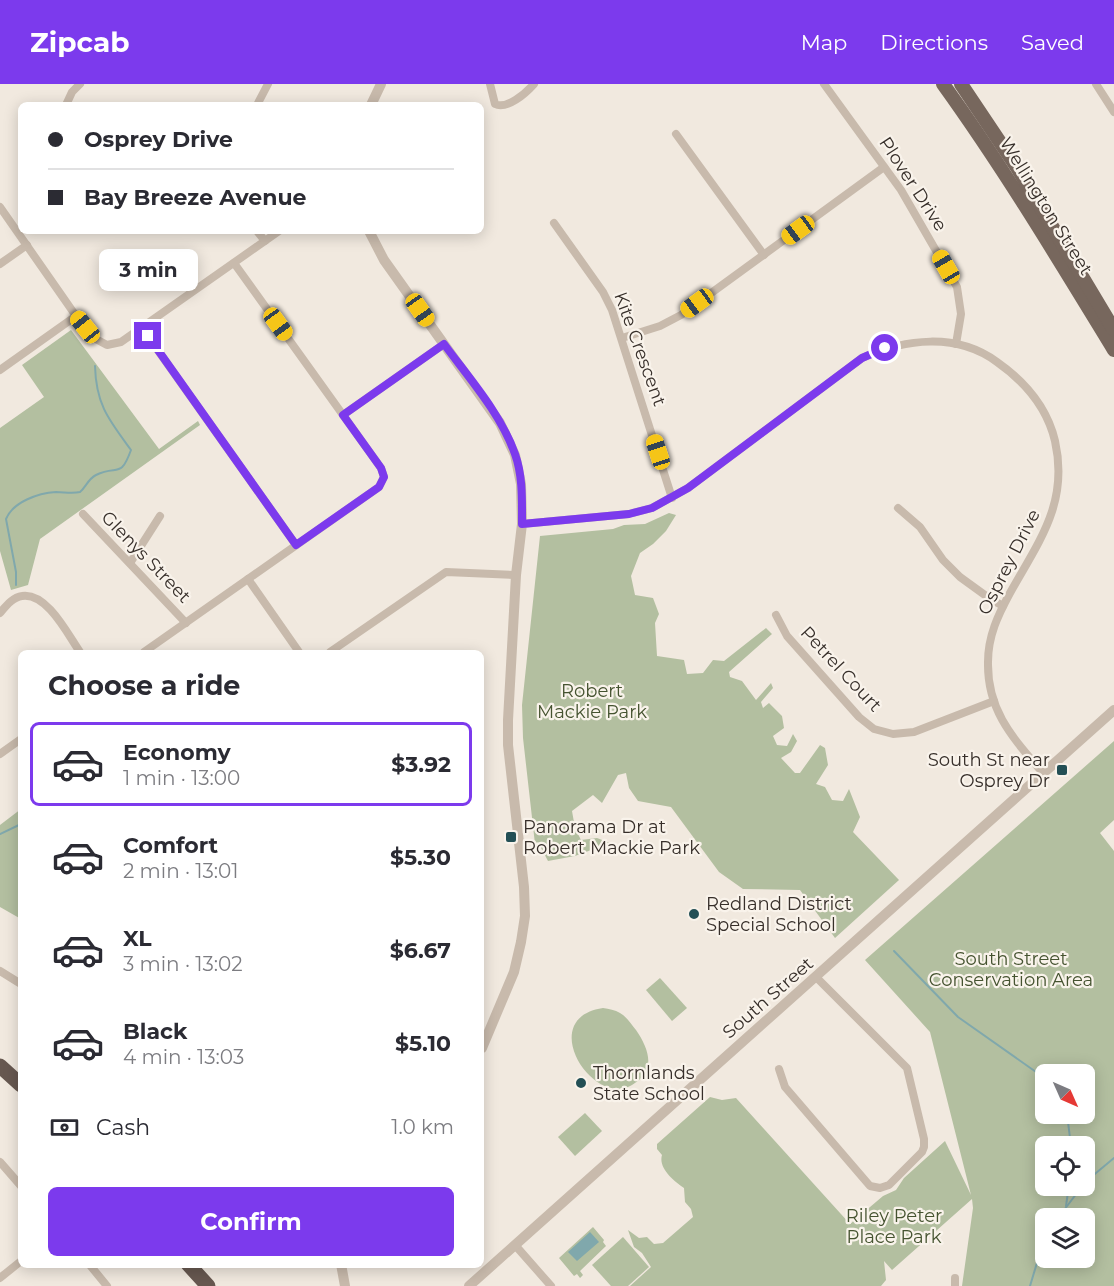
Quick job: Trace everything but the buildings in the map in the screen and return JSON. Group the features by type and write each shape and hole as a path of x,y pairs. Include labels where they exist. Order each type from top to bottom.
{"highway":[{"path":"0,1066 18,1082"},
{"path":"182,1268 195,1286"},
{"path":"192,1268 208,1286"}],"main road":[{"name":"Wellington Street","path":"943,84 977,130 1030,212 1114,350"},
{"name":"Wellington Street","path":"961,84 1016,166 1114,330"}],"street":[{"path":"67,102 72,92 80,84"},
{"path":"259,102 268,84"},
{"path":"372,102 381,84"},
{"path":"490,84 495,104 506,106 534,84"},
{"name":"Plover Drive","path":"824,84 901,190 957,287 961,314 956,344"},
{"path":"1096,84 1114,112"},
{"path":"676,134 764,255"},
{"path":"622,338 660,326 681,315 884,167"},
{"path":"0,207 18,232"},
{"name":"Kite Crescent","path":"554,223 603,292 612,310 672,498"},
{"path":"19,234 76,316 94,338 107,345 122,342 275,234"},
{"path":"259,234 265,242"},
{"path":"371,234 384,260 500,423 511,444 521,484 522,524 516,575 507,720 525,916 514,972 484,1042"},
{"path":"0,264 27,245"},
{"path":"147,650 379,487 384,477 381,468 234,263"},
{"path":"0,369 76,316"},
{"path":"142,328 296,545"},
{"name":"Osprey Drive","path":"522,524 629,514 652,508 672,498 862,358 885,348 909,342 956,344 993,359 1029,389 1053,431 1058,456 1059,481 1049,523 1004,606 989,642 988,674 1001,720 1012,737 1043,772"},
{"path":"343,415 444,344"},
{"path":"898,508 920,527 943,560 960,577 1004,606"},
{"name":"Glenys Street","path":"83,514 186,623"},
{"path":"130,563 160,516"},
{"path":"333,650 446,572 516,575"},
{"path":"248,579 298,650"},
{"path":"0,613 11,601 21,596 34,597 46,603 79,650"},
{"name":"Petrel Court","path":"776,615 787,636 859,717 874,729 893,734 914,732 994,701"},
{"name":"South Street","path":"469,1286 1114,710"},
{"path":"0,754 18,741"},
{"path":"0,970 18,982"},
{"path":"779,1070 785,1087 870,1186 880,1188 889,1185 922,1152 924,1139 907,1068 816,977"},
{"path":"0,1162 18,1183"},
{"path":"515,1245 551,1286"},
{"path":"0,1278 18,1263"},
{"path":"92,1268 107,1286"},
{"path":"342,1268 345,1286"}],"green space":[{"path":"71,330 159,449 198,421 200,425 40,539 28,585 11,590 0,551 0,428 44,397 22,365"},
{"name":"Robert Mackie Park","path":"669,513 676,515 666,531 640,553 631,576 635,595 653,598 659,614 655,623 657,656 684,660 687,674 703,673 713,660 724,661 766,628 772,634 729,672 730,677 742,681 756,700 771,683 773,688 761,702 763,708 769,703 782,716 784,728 773,736 777,745 787,746 793,734 797,741 791,752 781,758 795,773 800,773 820,745 825,748 828,765 816,784 825,787 832,800 843,801 849,789 860,817 853,832 899,880 835,938 800,890 743,889 719,872 671,807 638,801 629,788 626,773 618,775 602,803 593,795 572,811 575,828 581,840 597,838 610,843 575,856 548,861 538,842 535,844 523,738 522,705 540,536 645,524"},
{"name":"South Street Conservation Area","path":"1114,741 1114,820 1100,833 1114,851 1114,1286 962,1286 973,1208 972,1199 892,1270 884,1261 886,1280 881,1286 630,1286 651,1267 642,1253 634,1247 628,1230 639,1238 647,1237 654,1244 663,1243 693,1217 691,1209 685,1202 684,1188 662,1165 662,1155 657,1149 657,1144 710,1097 722,1100 736,1098 850,1224 883,1196 896,1190 904,1178 945,1141 971,1195 930,1032 865,960"},
{"path":"18,811 18,917 0,907 0,825"},
{"path":"660,978 687,1008 672,1021 646,990"},
{"path":"603,1008 625,1016 636,1030 647,1052 648,1066 645,1073 632,1085 617,1089 601,1084 588,1074 577,1059 572,1043 573,1028 583,1015"},
{"path":"585,1113 602,1131 575,1156 558,1137"},
{"path":"593,1227 606,1246 580,1271 583,1275 580,1278 577,1274 574,1276 559,1258"},
{"path":"623,1237 649,1267 628,1286 611,1286 592,1265"}],"water":[{"path":"590,1232 599,1242 577,1261 568,1252"}],"waterway":[{"path":"16,585 16,572 6,519 9,513 20,503 42,494 80,492 96,475 121,468 131,450 116,430 101,402 95,366"},
{"path":"0,834 18,825"},
{"path":"894,951 958,1017 1035,1071"},
{"path":"1068,1124 1070,1136"},
{"path":"1095,1174 1114,1158"},
{"path":"1066,1206 1067,1196"},
{"path":"1066,1208 1075,1196"},
{"path":"1030,1286 1035,1268"}],"place":[{"name":"South St near Osprey Dr","path":"1062,770"},
{"name":"Panorama Dr at Robert Mackie Park","path":"511,837"},
{"name":"Redland District Special School","path":"694,914"},
{"name":"Thornlands State School","path":"581,1083"}],"route":[{"path":"148,336 296,545 379,487 384,477 381,468 343,415 444,344 500,423 511,444 521,484 522,524 629,514 652,508 688,488 862,358 885,348"}],"park label":[{"name":"Riley Peter Place Park","path":"894,1226"}]}
